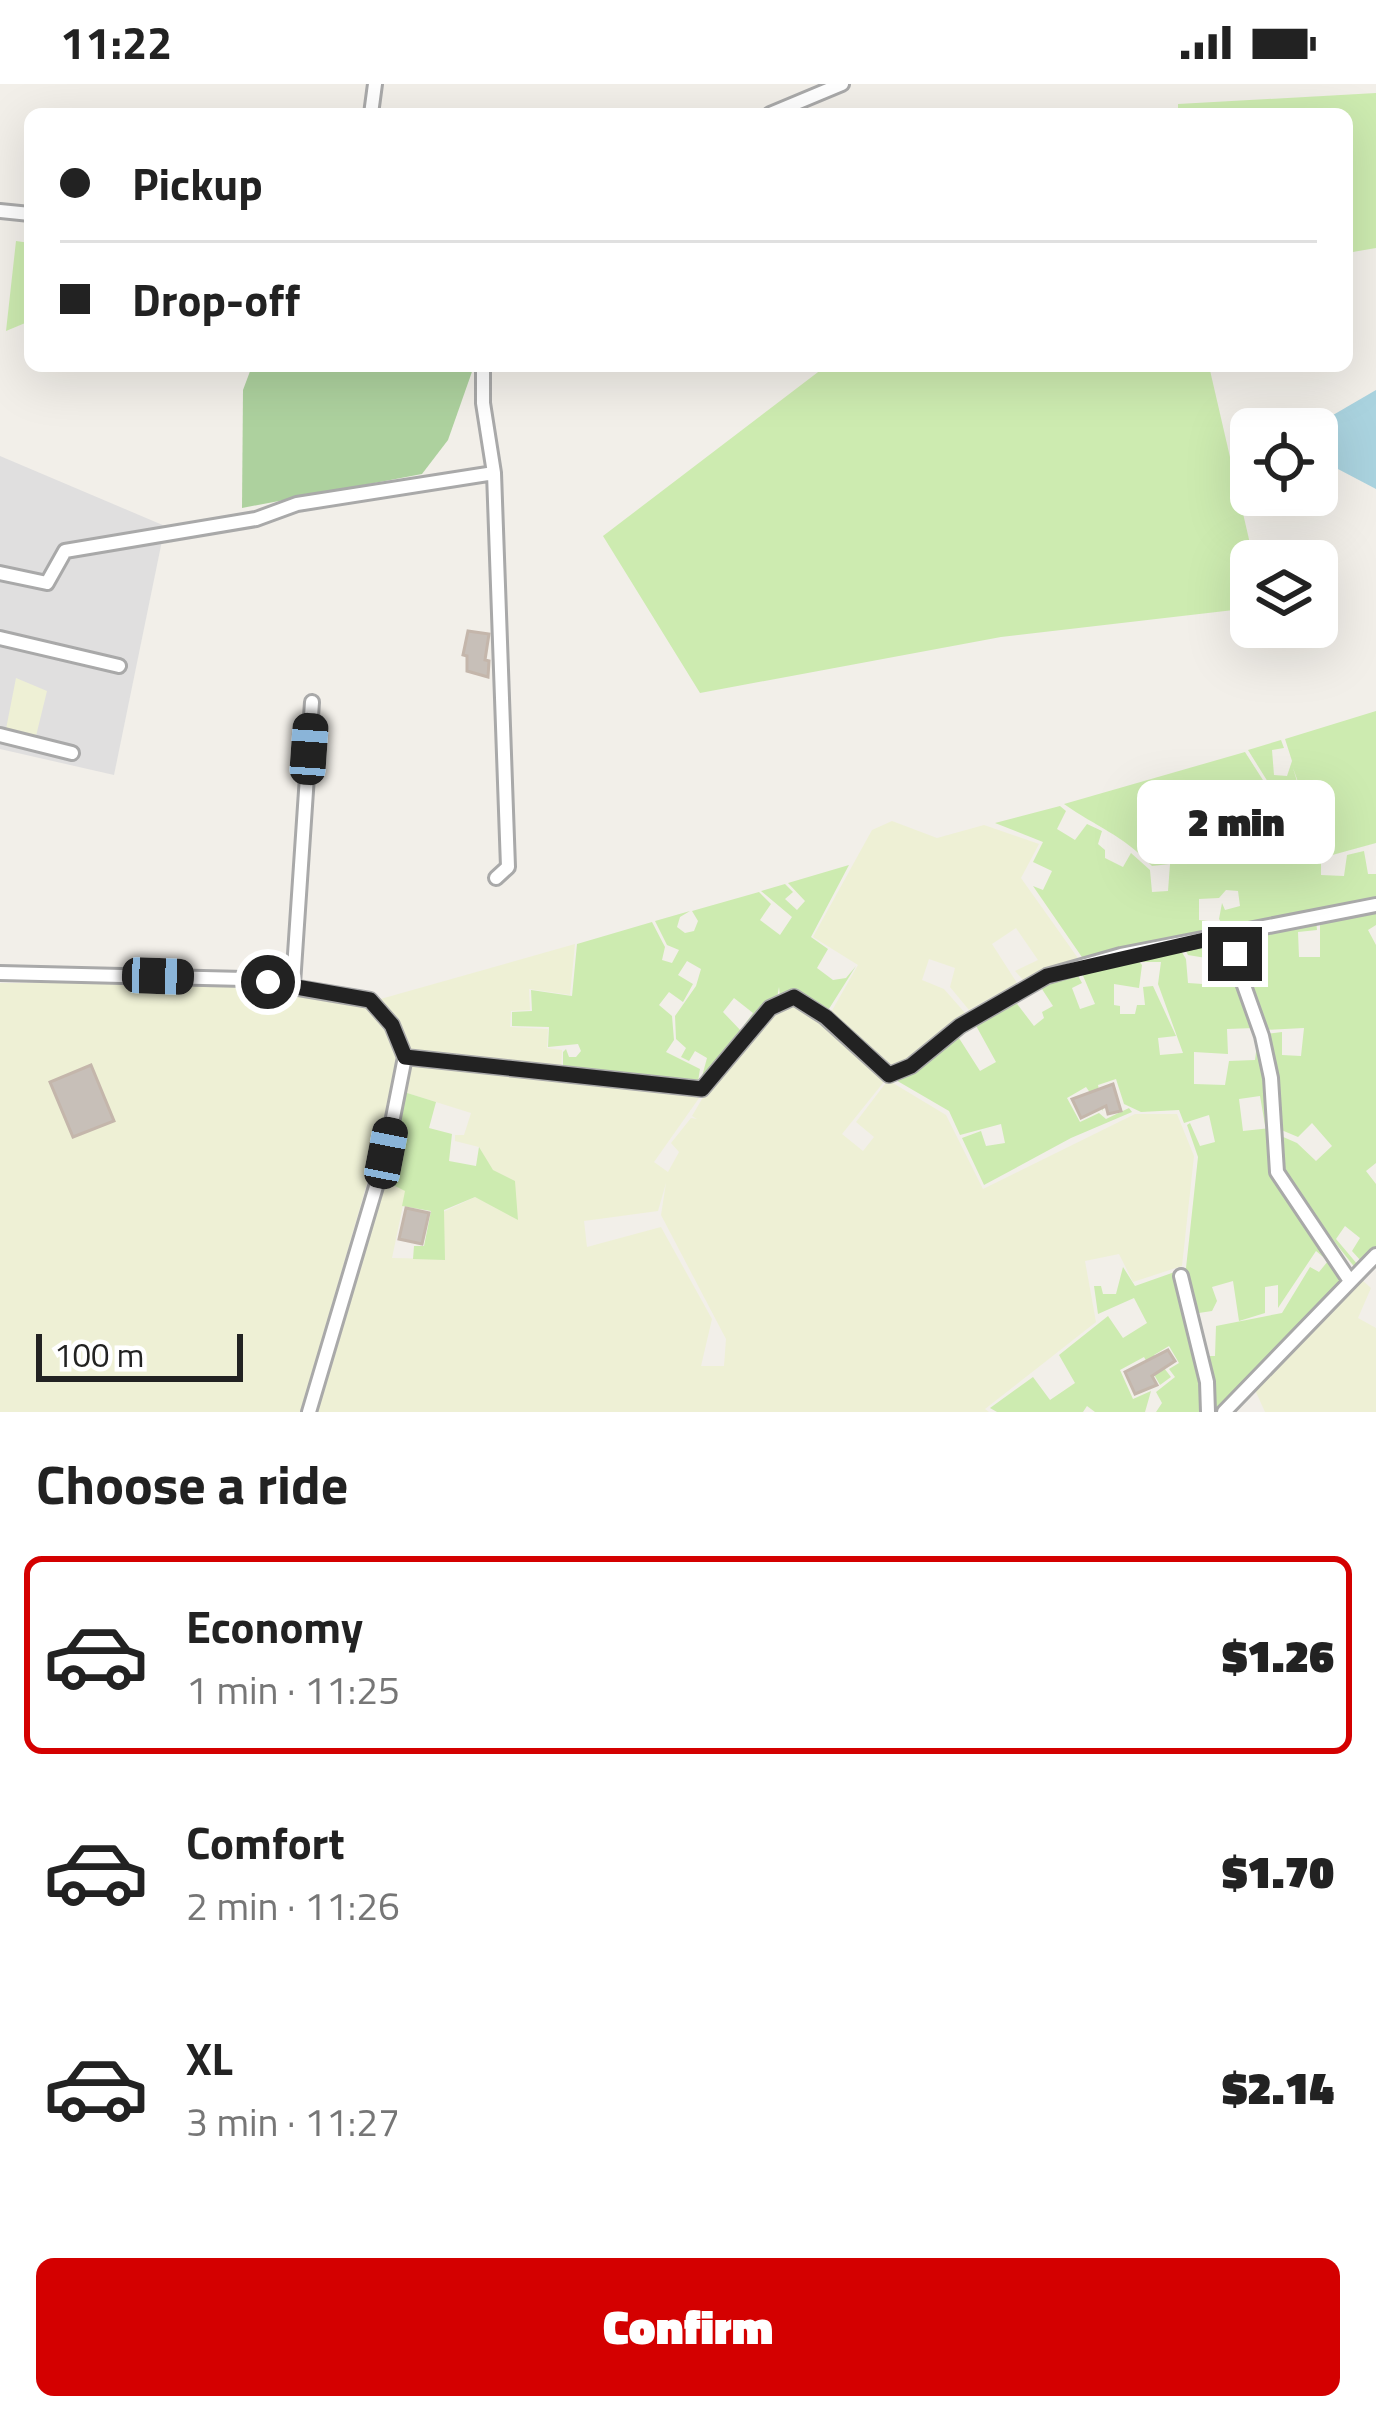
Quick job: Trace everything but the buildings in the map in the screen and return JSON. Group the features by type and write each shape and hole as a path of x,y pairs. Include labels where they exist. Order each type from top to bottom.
{"street":[{"path":"784,108 842,84"},
{"path":"483,372 494,473 508,867 496,878"},
{"path":"0,573 47,583 65,551 256,519 298,504 494,473"},
{"path":"0,638 119,666"},
{"path":"293,984 312,702"},
{"path":"0,735 72,753"},
{"path":"405,1057 702,1089 770,1008 794,997 826,1017 889,1075 911,1066 960,1026 1047,976 1376,905"},
{"path":"1226,935 1262,1036 1271,1078 1277,1172 1349,1281"},
{"path":"0,973 293,984 370,1000 392,1025 405,1057 386,1153 309,1412"},
{"path":"1224,1412 1376,1255"},
{"path":"1181,1276 1207,1382 1208,1412"}],"shaded area":[{"path":"0,456 165,526 114,775 0,749"}],"green space":[{"path":"1376,93 1376,248 1353,252 1353,108 1178,108 1178,104"},
{"path":"16,241 24,242 24,324 6,331"},
{"path":"250,372 472,372 448,440 422,474 242,508 243,390"},
{"path":"818,372 1210,372 1230,457 1230,516 1244,516 1249,540 1230,540 1230,610 1001,637 700,693 603,536"},
{"path":"16,678 47,691 36,736 6,729"},
{"path":"1376,711 1376,843 1325,857 1293,768 1321,875 1344,876 1347,855 1364,851 1368,874 1376,874 1376,899 1227,932 1219,919 1222,903 1225,910 1240,906 1238,891 1226,890 1219,898 1199,899 1199,920 1217,922 1223,933 1086,963 1033,886 1043,890 1052,871 1033,862 1043,842 995,823 1060,806 1066,811 1057,829 1075,840 1087,824 1102,831 1098,844 1105,858 1123,867 1131,853 1150,870 1152,892 1168,891 1170,864 1152,866 1119,838 1064,804 1245,752 1270,791 1257,800 1263,814 1261,829 1247,827 1249,810 1233,810 1231,830 1263,835 1266,850 1286,851 1288,830 1265,830 1267,818 1286,811 1248,750 1281,740 1284,748 1272,750 1274,775 1287,776 1292,761 1285,739"},
{"path":"892,821 937,838 984,825 1039,844 1021,878 1080,961 1024,981 1015,971 1038,960 1016,928 992,944 1017,983 969,1010 950,987 955,968 929,959 922,980 944,989 966,1014 917,1056 888,1068 830,1014 858,965 813,937 872,830"},
{"path":"849,865 811,937 828,949 817,968 833,980 846,978 856,966 827,1012 793,991 780,996 779,987 777,998 747,1032 744,1025 753,1013 734,998 723,1012 744,1034 700,1084 707,1058 695,1051 689,1061 681,1057 686,1048 676,1039 675,1016 696,986 701,969 687,961 678,975 693,984 683,1002 669,992 659,1005 672,1016 674,1040 666,1052 700,1069 697,1088 563,1074 563,1052 566,1049 569,1057 576,1057 581,1051 578,1044 548,1047 549,1027 512,1026 512,1012 532,1011 531,990 572,996 577,944 652,922 665,947 662,960 672,963 679,950 667,945 655,921 690,911 680,917 677,927 685,933 694,931 698,921 692,911 759,892 771,904 760,920 780,935 792,917 761,891 785,884 793,892 785,899 797,910 805,901 788,883"},
{"path":"1376,908 1376,925 1368,930 1376,945 1376,1163 1366,1171 1376,1184 1376,1247 1361,1261 1352,1251 1360,1238 1345,1226 1336,1239 1358,1265 1356,1269 1280,1173 1281,1136 1297,1143 1316,1161 1332,1146 1312,1123 1298,1137 1279,1129 1265,1034 1282,1032 1282,1055 1301,1056 1304,1028 1263,1030 1241,963 1258,961 1258,941 1234,946 1231,937 1316,920 1317,930 1298,932 1299,957 1320,957 1320,920"},
{"path":"1225,940 1254,1028 1227,1029 1228,1054 1194,1052 1194,1084 1225,1085 1229,1061 1255,1060 1258,1037 1273,1124 1265,1125 1260,1096 1239,1099 1243,1131 1271,1128 1272,1173 1351,1274 1219,1412 1215,1412 1204,1356 1215,1356 1216,1326 1282,1313 1310,1267 1319,1272 1328,1261 1316,1251 1278,1308 1278,1285 1265,1287 1265,1313 1239,1321 1233,1281 1212,1287 1217,1301 1212,1311 1192,1314 1177,1276 1207,1412 1156,1412 1162,1403 1156,1392 1175,1377 1169,1369 1179,1363 1169,1346 1154,1355 1171,1377 1160,1385 1144,1357 1120,1370 1133,1399 1151,1391 1145,1412 1095,1412 1087,1406 1083,1412 997,1412 990,1408 1033,1377 1050,1400 1075,1383 1059,1355 1108,1316 1123,1338 1147,1323 1134,1298 1098,1314 1094,1286 1101,1286 1103,1294 1116,1294 1123,1267 1135,1286 1186,1268 1198,1157 1187,1125 1190,1123 1200,1146 1215,1142 1209,1115 1184,1123 1179,1110 1141,1112 1124,1104 1116,1079 1098,1085 1103,1111 1086,1087 1067,1098 1080,1122 1099,1113 1106,1119 1129,1108 1132,1112 1071,1138 984,1185 962,1138 981,1131 986,1146 1005,1143 1001,1124 960,1135 949,1111 894,1079 957,1035 980,1071 996,1062 974,1022 1014,1000 1034,1026 1044,1018 1042,1012 1053,1006 1040,986 1076,972 1082,983 1072,988 1080,1009 1095,1004 1081,971 1135,957 1142,965 1139,988 1114,984 1114,1005 1120,1006 1120,1014 1135,1014 1137,1005 1145,1005 1143,987 1153,986 1176,1036 1158,1038 1160,1055 1183,1053 1158,984 1161,962 1142,962 1140,954 1180,949 1188,983 1203,984 1206,958 1188,955 1184,947"},
{"path":"575,944 570,995 529,989 530,1010 511,1011 510,1027 548,1029 547,1048 562,1050 561,1075 704,1091 654,1162 668,1172 679,1152 671,1143 691,1118 697,1119 692,1116 709,1087 786,1002 823,1019 887,1078 842,1134 863,1151 874,1137 856,1122 888,1080 946,1115 983,1189 1135,1114 1177,1114 1194,1156 1182,1266 1133,1282 1119,1254 1085,1261 1096,1322 985,1409 989,1412 317,1412 381,1179 406,1191 392,1258 444,1259 441,1213 475,1197 518,1218 479,1147 455,1141 455,1135 464,1135 471,1113 404,1092 411,1058 377,1000","holes":["666,1183 661,1215 726,1339 724,1366 701,1366 712,1319 661,1227 587,1247 584,1221 658,1211"]},
{"path":"0,983 246,983 363,1002 389,1028 402,1062 301,1412 0,1412"},
{"path":"404,1092 436,1102 429,1128 452,1134 449,1161 476,1166 479,1147 493,1170 515,1181 518,1220 475,1197 444,1210 445,1260 413,1259 414,1246 424,1246 431,1211 402,1206 405,1191 381,1179"},
{"path":"1361,1279 1371,1288 1358,1318 1376,1328 1376,1412 1265,1412 1255,1390"}],"water":[{"path":"1376,390 1376,489 1338,469 1338,412"}],"route":[{"path":"268,982 370,1000 392,1025 405,1057 702,1089 770,1008 794,997 826,1017 889,1075 911,1066 960,1026 1047,976 1226,935 1235,954"}]}
